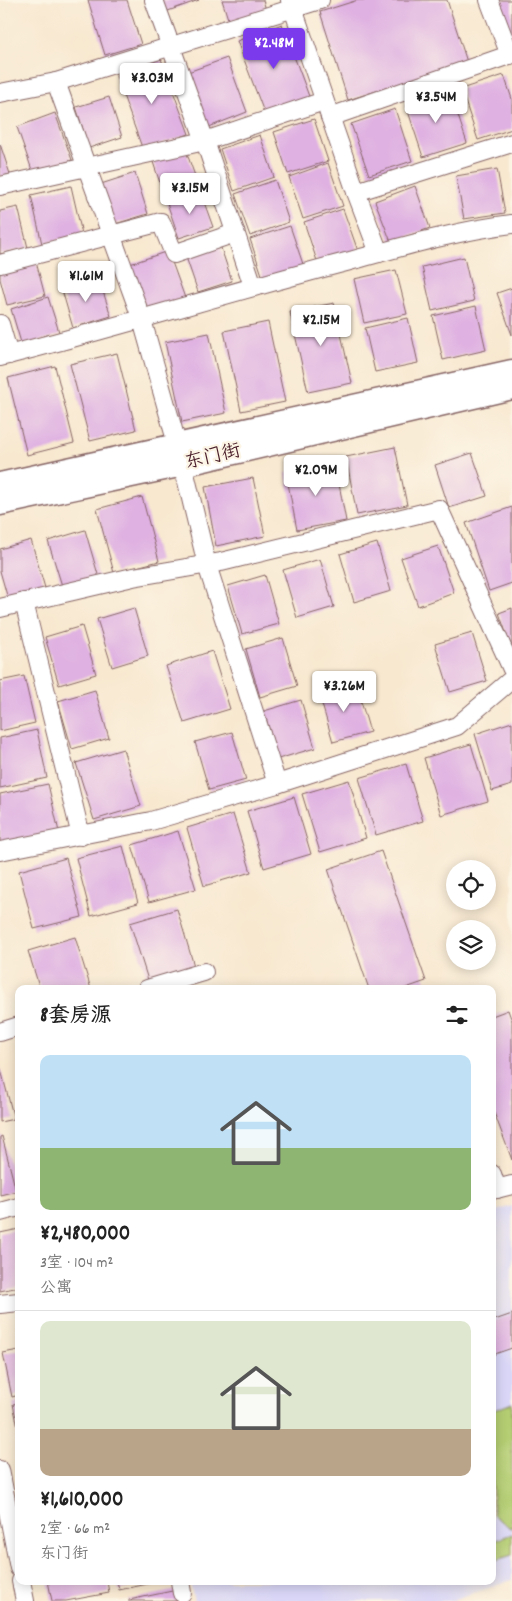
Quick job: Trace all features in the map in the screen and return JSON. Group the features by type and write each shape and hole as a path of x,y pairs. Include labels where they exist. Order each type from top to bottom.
{"street":[{"path":"154,0 205,141 253,286"},
{"path":"0,93 56,82 171,48 292,4 320,0"},
{"path":"0,186 205,141 327,109 511,54 490,0"},
{"path":"292,4 327,109 379,253"},
{"path":"56,82 142,320 180,455 207,565 277,784"},
{"path":"356,192 512,143"},
{"path":"0,264 161,222 174,254 235,233"},
{"path":"0,324 4,356 142,320 253,286 379,253 468,230 512,224"},
{"name":"东门街","path":"0,504 180,455 512,376"},
{"name":"东门街","path":"0,484 180,455"},
{"path":"0,608 133,578 207,565 439,509 512,669"},
{"path":"24,602 81,836"},
{"path":"0,852 151,821 277,784 457,726 512,679"},
{"path":"160,985 204,972"},
{"path":"0,1032 15,1027"},
{"path":"0,1212 15,1208"},
{"path":"0,1304 15,1302"},
{"path":"0,1470 15,1547"},
{"path":"22,1585 25,1601"}],"shaded area":[{"path":"512,1206 512,1580 450,1601 194,1601 191,1585 496,1585 496,1211"}],"green space":[{"path":"512,1403 512,1529 496,1517 496,1409"},
{"path":"512,1534 512,1555 496,1560 496,1540"}],"building":[{"path":"88,0 127,0 141,44 105,55"},
{"path":"161,0 199,0 165,12"},
{"path":"222,0 263,0 266,10 229,22"},
{"path":"358,0 447,0 467,62 348,100 320,12"},
{"path":"499,0 512,0 512,37"},
{"path":"282,24 310,99 265,115 237,41"},
{"path":"227,58 247,112 209,127 188,72"},
{"path":"161,59 189,134 143,150 116,76"},
{"path":"504,75 512,99 512,129 478,140 461,89"},
{"path":"450,91 467,143 423,157 406,105"},
{"path":"109,97 122,137 89,148 76,107"},
{"path":"395,109 412,161 369,175 351,124"},
{"path":"55,113 72,160 33,173 17,127"},
{"path":"314,119 328,161 288,174 274,132"},
{"path":"260,135 274,177 234,191 220,149"},
{"path":"0,144 10,174 0,177"},
{"path":"186,151 199,187 165,198 153,162"},
{"path":"328,163 343,206 303,219 289,177"},
{"path":"497,169 505,213 464,219 456,176"},
{"path":"135,173 148,214 115,224 101,184"},
{"path":"275,180 289,222 250,236 235,194"},
{"path":"71,186 82,234 42,244 31,195"},
{"path":"415,186 430,228 391,242 375,201"},
{"path":"200,191 213,227 179,238 167,203"},
{"path":"18,207 28,248 0,254 0,211"},
{"path":"343,209 358,251 318,264 304,222"},
{"path":"290,226 304,267 264,281 250,239"},
{"path":"220,245 232,281 198,292 186,257"},
{"path":"168,251 185,298 146,311 130,264"},
{"path":"464,257 474,301 432,311 422,267"},
{"path":"35,258 45,296 7,305 0,279 0,267"},
{"path":"396,270 407,314 364,323 354,279"},
{"path":"99,279 111,316 73,328 62,290"},
{"path":"512,288 512,335 497,293"},
{"path":"48,297 60,335 22,346 11,309"},
{"path":"334,303 352,383 308,392 290,312"},
{"path":"476,306 486,350 443,360 433,316"},
{"path":"408,318 418,363 375,372 365,328"},
{"path":"268,322 285,402 241,411 224,331"},
{"path":"209,333 226,413 182,422 165,342"},
{"path":"117,353 136,430 90,441 70,364"},
{"path":"55,366 74,443 27,455 8,378"},
{"path":"395,447 407,505 357,515 346,457"},
{"path":"472,453 487,496 449,508 435,465"},
{"path":"335,463 346,521 297,530 286,473"},
{"path":"253,478 265,536 216,546 205,487"},
{"path":"142,497 159,561 114,573 97,509"},
{"path":"512,507 512,583 489,591 466,523"},
{"path":"85,530 99,578 63,589 48,541"},
{"path":"31,540 45,588 8,599 0,571 0,549"},
{"path":"377,543 391,591 354,602 340,554"},
{"path":"438,546 454,593 418,606 401,558"},
{"path":"320,559 334,607 297,618 283,570"},
{"path":"265,575 279,624 242,634 228,586"},
{"path":"134,608 148,656 112,667 97,619"},
{"path":"512,608 512,649 499,613"},
{"path":"82,626 96,674 59,685 45,637"},
{"path":"472,633 487,681 450,692 435,644"},
{"path":"283,638 297,686 260,697 246,649"},
{"path":"212,651 230,709 184,723 166,666"},
{"path":"24,676 35,723 0,731 0,681"},
{"path":"356,684 370,732 333,742 319,694"},
{"path":"95,690 109,738 72,749 58,701"},
{"path":"301,700 315,748 278,759 264,711"},
{"path":"512,722 512,785 492,791 475,734"},
{"path":"37,730 47,778 0,788 0,738"},
{"path":"232,732 246,780 209,790 195,742"},
{"path":"471,744 488,801 441,815 424,758"},
{"path":"123,749 141,806 94,820 76,763"},
{"path":"406,764 423,821 376,835 359,778"},
{"path":"349,780 366,838 320,852 302,794"},
{"path":"48,784 59,832 0,844 0,794"},
{"path":"294,797 311,854 264,868 247,811"},
{"path":"233,814 251,872 204,886 187,828"},
{"path":"178,831 196,889 149,902 132,845"},
{"path":"123,846 138,903 91,916 76,858"},
{"path":"381,851 426,981 414,985 368,985 328,869"},
{"path":"66,858 82,917 34,929 19,871"},
{"path":"177,909 194,966 148,980 130,923"},
{"path":"75,937 90,985 39,985 28,951"},
{"path":"508,1010 512,1021 512,1160 496,1118 496,1014"},
{"path":"0,1066 14,1119 0,1122"},
{"path":"2,1136 15,1191 0,1195 0,1137"},
{"path":"15,1230 15,1288 0,1291 0,1233"},
{"path":"512,1314 512,1348 496,1354 496,1320"},
{"path":"15,1351 15,1396 12,1397 3,1353"},
{"path":"49,1585 108,1585 109,1593 66,1601 52,1601"},
{"path":"118,1585 143,1585 119,1590"},
{"path":"177,1590 179,1601 129,1601 129,1600"}]}
